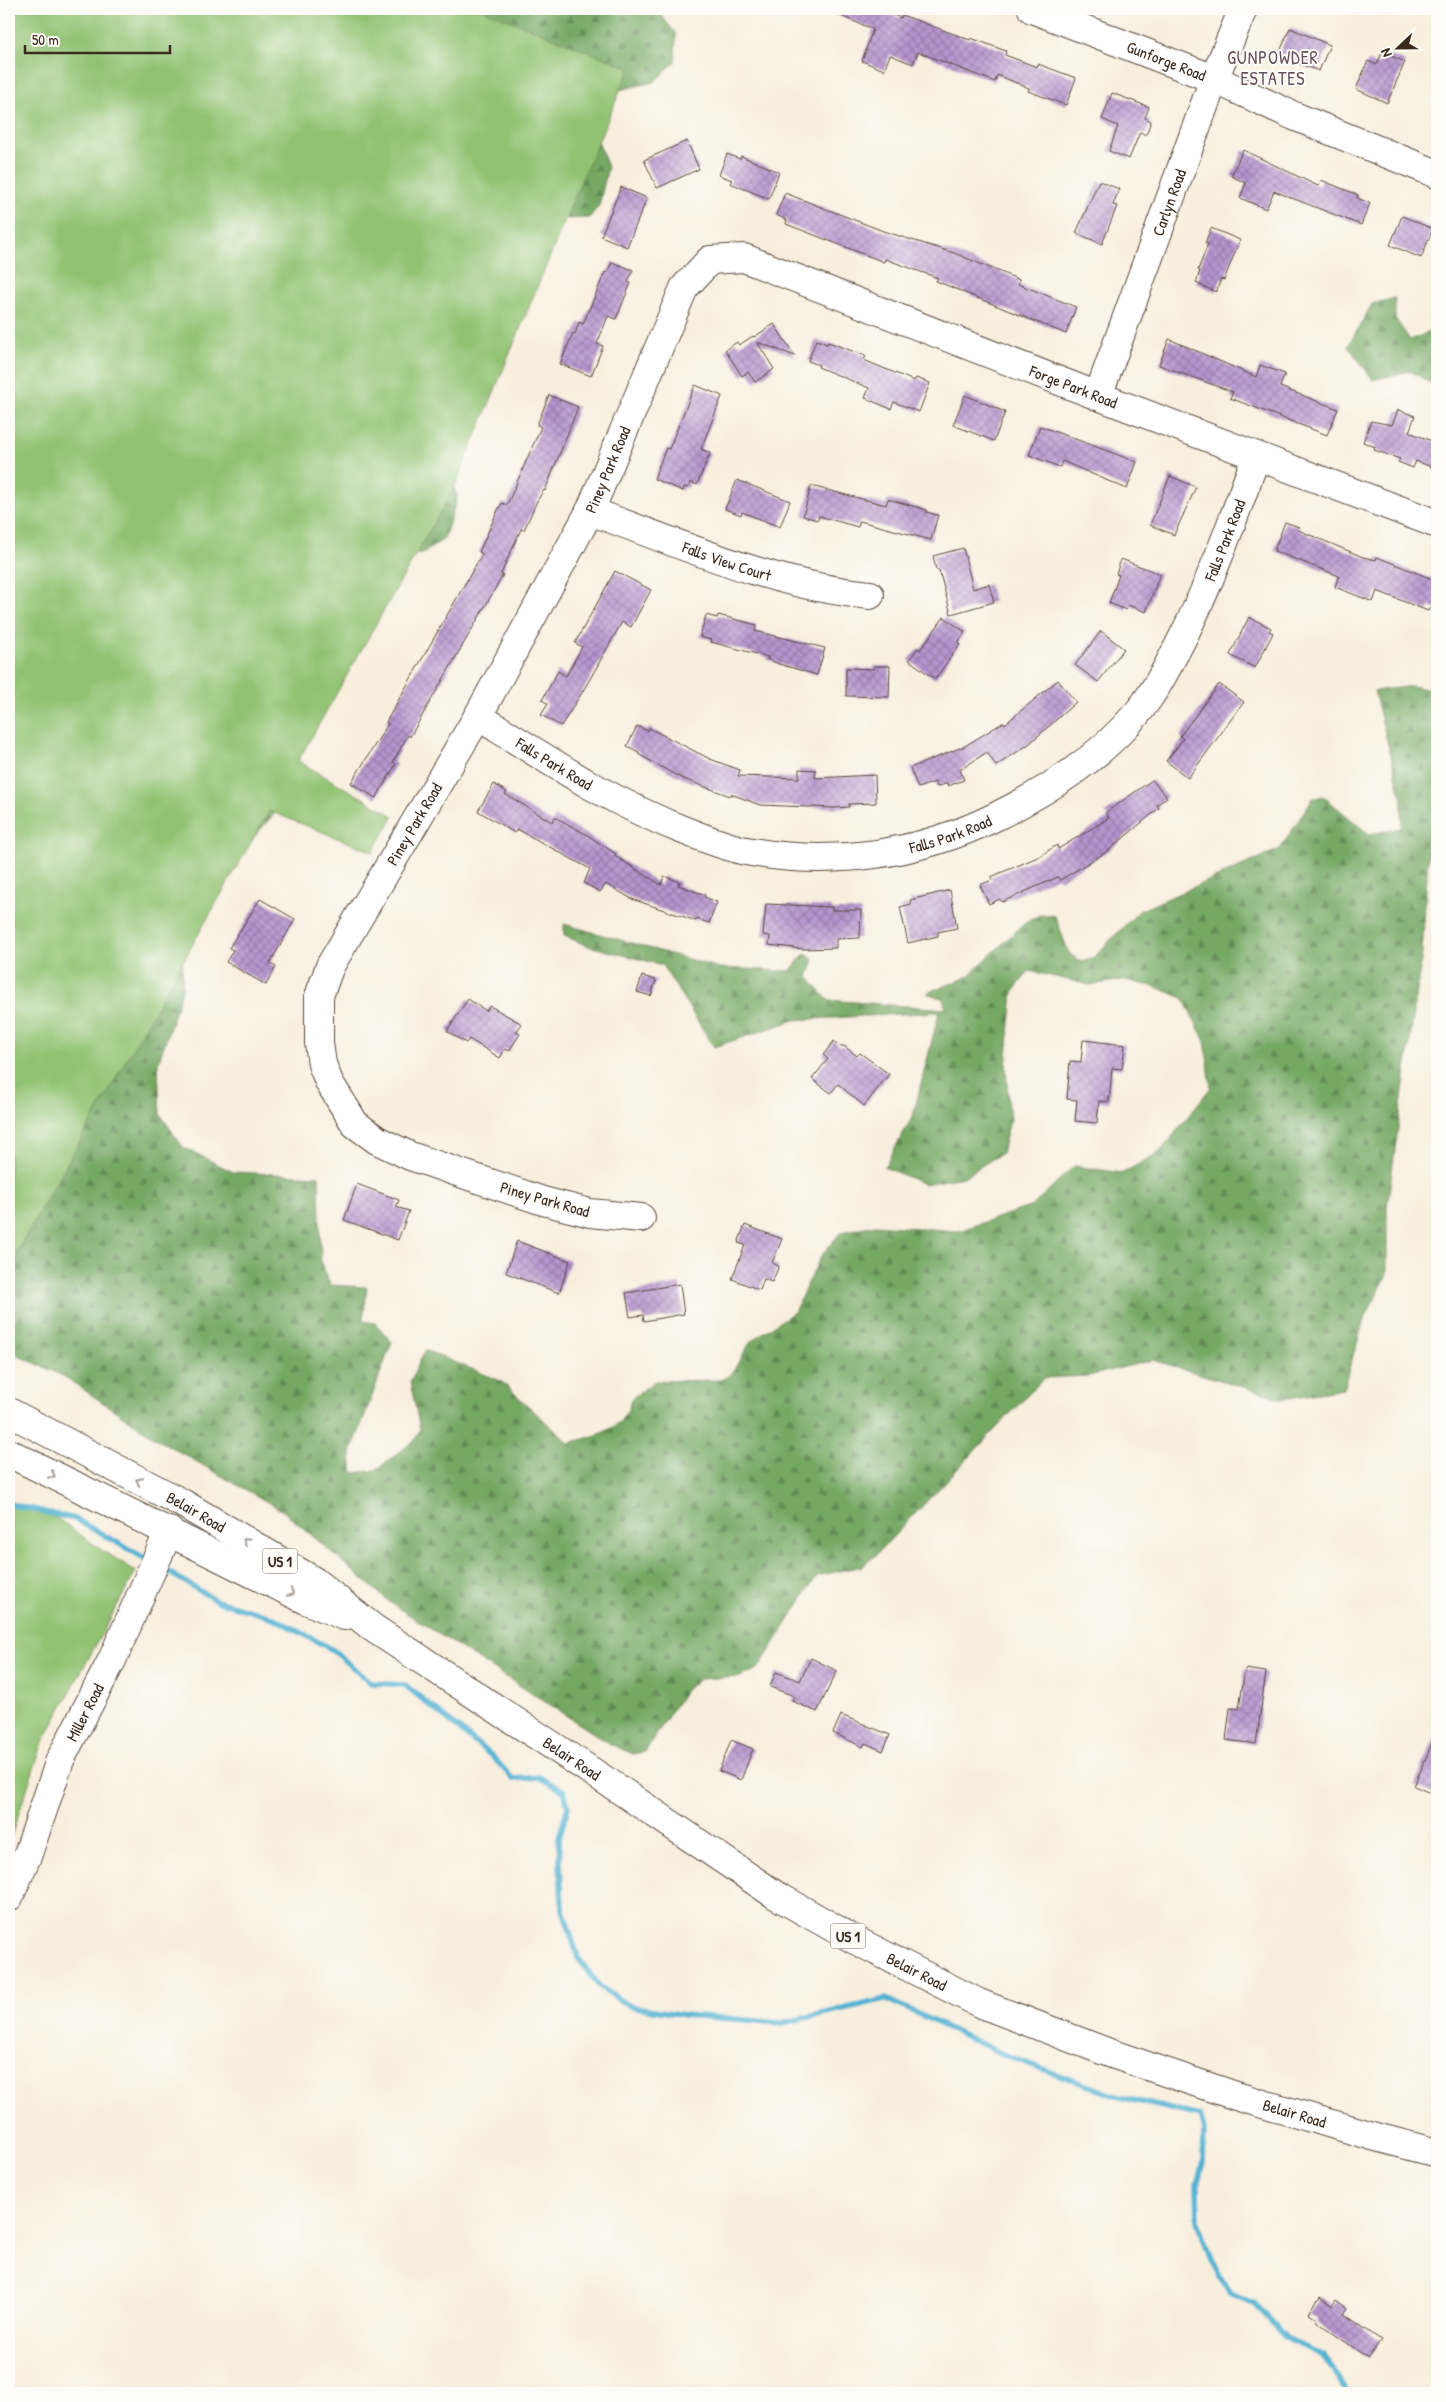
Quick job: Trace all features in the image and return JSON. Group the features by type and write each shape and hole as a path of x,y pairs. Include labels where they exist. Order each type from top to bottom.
{"main road":[{"name":"Gunforge Road","path":"1032,9 1214,79 1294,116 1437,174"},
{"name":"Carlyn Road","path":"1098,396 1214,79 1243,9"},
{"name":"Forge Park Road","path":"710,260 744,258 1098,396 1437,524"},
{"name":"Piney Park Road","path":"641,1218 590,1213 543,1200 410,1156 377,1140 355,1124 329,1082 322,1064 319,1044 319,996 330,966 478,716 590,511 684,288 710,260"},
{"name":"Falls Park Road","path":"478,716 554,765 626,806 702,838 746,851 828,859 902,851 941,839 981,824 1031,799 1076,770 1111,741 1139,711 1162,678 1200,604 1256,456"},
{"name":"Falls View Court","path":"590,511 760,572 840,592 870,595"},
{"name":"Belair Road","path":"9,1412 182,1503 314,1581 373,1628 614,1786 774,1894 855,1940 979,2003 1112,2054 1236,2096 1437,2153"},
{"name":"Belair Road","path":"9,1453 306,1600 373,1628"},
{"name":"Miller Road","path":"9,1896 32,1845 60,1760 112,1660 182,1503"}],"green space":[{"path":"9,9 656,9 676,34 675,62 654,82 615,91 597,139 608,167 599,206 589,218 567,219 550,191 453,482 457,498 444,539 422,554 403,553 298,751 282,805 225,870 183,947 182,991 158,1064 160,1114 183,1147 233,1172 319,1176 321,1263 330,1285 367,1287 363,1321 375,1323 392,1342 351,1453 353,1473 376,1470 415,1440 420,1429 410,1382 425,1350 501,1381 569,1443 599,1434 616,1425 628,1410 631,1399 655,1381 721,1380 732,1373 751,1341 794,1312 821,1256 841,1232 875,1225 958,1231 1032,1206 1074,1166 1123,1173 1160,1152 1211,1087 1205,1041 1183,998 1156,987 1125,980 1090,985 1029,971 1013,992 1006,1068 1010,1120 1002,1153 964,1177 924,1184 884,1167 913,1116 939,1012 795,1020 714,1047 662,965 588,946 564,936 564,924 720,968 790,971 805,953 814,960 808,977 828,1000 946,1009 943,999 927,993 967,977 1027,921 1042,914 1055,916 1069,953 1079,961 1092,959 1139,911 1280,849 1312,799 1323,796 1369,834 1401,828 1402,799 1374,691 1412,686 1437,691 1437,807 1429,843 1422,954 1387,1208 1387,1275 1364,1320 1343,1389 1283,1399 1153,1360 1089,1376 1044,1378 875,1556 862,1566 817,1576 758,1669 740,1677 700,1679 686,1689 645,1752 633,1754 612,1745 392,1604 283,1511 155,1438 65,1377 19,1356 9,1346"},
{"path":"9,9 481,9 630,68 456,484 298,761 394,816 373,852 269,811 9,1265"},
{"path":"1395,298 1395,318 1410,340 1437,329 1437,387 1410,371 1373,380 1348,346 1372,304"},
{"path":"9,1501 55,1517 103,1551 136,1571 43,1742 11,1836 9,1834"}],"building":[{"path":"823,9 877,9 901,18 902,15 1006,51 1005,55 1037,67 1038,64 1076,78 1066,105 1028,91 1029,88 997,75 995,82 918,52 913,64 890,55 884,70 862,61 873,29"},
{"path":"1290,28 1330,45 1319,71 1278,56"},
{"path":"1382,52 1405,62 1387,103 1356,89 1368,61 1377,65"},
{"path":"1112,93 1149,107 1145,118 1151,121 1146,135 1140,132 1129,159 1109,151 1118,126 1102,119"},
{"path":"687,141 699,169 657,188 644,160"},
{"path":"1243,150 1318,186 1321,180 1358,195 1357,198 1370,203 1361,225 1274,191 1266,209 1240,198 1246,183 1231,176"},
{"path":"727,154 740,159 741,156 779,172 769,199 730,183 732,180 719,175"},
{"path":"1099,181 1119,189 1113,205 1117,206 1102,244 1076,233"},
{"path":"621,187 647,198 627,247 601,236"},
{"path":"785,193 883,231 954,253 1020,280 1018,284 1076,307 1066,334 936,281 938,278 885,259 884,262 786,224 787,220 776,215"},
{"path":"1402,216 1433,229 1421,258 1390,245"},
{"path":"1211,228 1240,240 1224,280 1221,279 1216,292 1196,283 1200,271 1198,270 1208,244 1205,243"},
{"path":"612,262 633,270 628,282 631,283 616,319 608,316 597,344 603,346 591,376 560,364 573,333 575,334 579,322 583,324 605,272 607,273"},
{"path":"774,324 795,356 757,342 774,369 755,382 748,372 742,376 725,350 737,342 739,345"},
{"path":"1169,339 1256,377 1260,365 1285,374 1280,387 1338,409 1327,435 1230,398 1233,392 1159,365"},
{"path":"816,340 827,344 828,342 866,356 864,360 914,381 916,378 930,383 919,412 894,402 891,409 865,398 869,388 808,361"},
{"path":"695,385 722,396 701,449 710,453 697,485 690,482 688,488 684,487 683,491 654,479 666,448 669,449"},
{"path":"549,395 578,407 545,491 537,501 524,530 521,529 501,574 503,575 410,737 408,735 393,762 396,764 376,798 351,783 388,724 386,722 482,554 479,552 498,510 502,503 507,505 541,427 537,425"},
{"path":"965,395 1005,412 994,441 953,425"},
{"path":"1398,410 1415,416 1409,432 1437,443 1437,469 1416,461 1413,468 1398,462 1400,459 1374,450 1375,447 1363,442 1371,421 1392,425"},
{"path":"1040,426 1137,462 1127,489 1062,461 1060,467 1029,455"},
{"path":"1170,476 1196,487 1174,535 1150,525"},
{"path":"737,480 790,501 780,527 742,512 741,515 725,509"},
{"path":"811,486 886,505 888,499 927,510 926,512 938,515 931,540 860,521 858,527 819,516 818,520 803,516"},
{"path":"1285,522 1299,527 1298,530 1363,557 1376,560 1377,557 1437,581 1437,610 1430,607 1428,611 1377,591 1373,602 1335,587 1339,576 1274,551"},
{"path":"963,548 973,589 989,584 994,602 951,614 939,570 936,570 933,556"},
{"path":"1121,559 1160,574 1146,612 1128,605 1126,610 1109,603 1119,575 1116,574"},
{"path":"615,571 651,590 631,627 622,622 561,726 541,715 548,704 542,700 558,671 566,676 582,647 575,643"},
{"path":"706,615 717,618 718,615 757,625 755,631 825,648 817,675 779,664 767,659 768,657 711,642 712,640 700,637"},
{"path":"944,617 965,632 958,643 960,644 935,679 909,660 918,648 920,650"},
{"path":"1249,617 1271,628 1269,631 1273,633 1255,668 1230,655"},
{"path":"1101,631 1124,649 1098,682 1075,665"},
{"path":"874,666 890,666 889,697 846,696 846,668 874,669"},
{"path":"1058,680 1076,702 1029,744 996,766 987,752 960,770 964,780 948,786 947,783 937,787 935,782 918,788 910,768 965,746 1004,722 1005,724"},
{"path":"1219,684 1244,702 1188,778 1166,761 1183,739 1180,736"},
{"path":"637,726 648,731 649,728 710,759 740,770 738,776 799,778 799,769 816,770 815,778 875,775 876,803 849,804 849,807 834,808 760,805 731,794 730,796 681,778 627,746"},
{"path":"1152,780 1167,797 1157,805 1159,808 1108,851 1060,880 1058,877 1002,902 1000,899 989,904 980,885 992,880 991,877 1040,856 1057,845 1058,849 1109,818 1105,813"},
{"path":"494,784 507,792 505,794 552,822 555,817 589,836 616,854 615,856 661,885 664,876 680,882 678,885 705,895 704,897 717,902 709,923 697,919 696,921 632,899 606,884 600,892 584,883 590,869 517,829 515,833 478,811"},
{"path":"950,890 957,928 938,932 938,936 908,943 900,907 911,904 910,900"},
{"path":"260,899 295,919 270,963 276,967 266,985 226,962 233,950 229,948"},
{"path":"766,904 832,907 832,910 861,910 860,938 836,939 836,948 803,949 769,945 770,936 763,935"},
{"path":"642,976 656,980 651,996 637,992"},
{"path":"468,999 486,1011 490,1006 522,1024 516,1032 520,1034 509,1051 505,1049 500,1058 469,1039 466,1043 447,1031"},
{"path":"1083,1040 1125,1045 1122,1069 1112,1068 1109,1102 1099,1101 1097,1123 1075,1121 1077,1100 1067,1099 1070,1061 1081,1062"},
{"path":"834,1041 857,1056 860,1053 889,1074 864,1106 838,1084 831,1093 812,1079 828,1059 823,1055"},
{"path":"357,1184 399,1200 396,1207 409,1211 398,1240 344,1220"},
{"path":"745,1225 782,1239 772,1263 779,1266 772,1282 764,1279 760,1290 732,1279 745,1245 738,1243"},
{"path":"517,1241 570,1261 559,1293 506,1273"},
{"path":"680,1284 684,1314 644,1321 643,1315 630,1317 626,1293"},
{"path":"811,1658 837,1671 817,1712 792,1701 794,1696 770,1687 776,1672 800,1681"},
{"path":"1245,1669 1266,1672 1256,1744 1226,1740 1230,1708 1239,1709"},
{"path":"841,1715 890,1735 883,1751 865,1743 863,1747 833,1733"},
{"path":"1437,1732 1437,1796 1414,1786"},
{"path":"731,1740 753,1749 741,1780 719,1771"},
{"path":"1320,2297 1332,2306 1336,2300 1348,2309 1344,2314 1381,2340 1368,2358 1316,2321 1318,2319 1309,2313"}],"waterway":[{"path":"9,1504 75,1519 148,1560"},
{"path":"160,1567 217,1601 274,1618 333,1650 371,1683 405,1685 493,1757 513,1779 539,1777 564,1791 568,1807 559,1838 562,1906 578,1958 599,1986 629,2006 685,2015 783,2023 886,1999 1005,2055 1116,2096 1200,2116 1204,2130 1203,2162 1197,2186 1198,2222 1211,2259 1230,2294 1254,2304 1286,2338 1323,2356 1335,2371 1347,2393"}],"district":[{"name":"GUNPOWDER ESTATES","path":"1273,67"}]}
